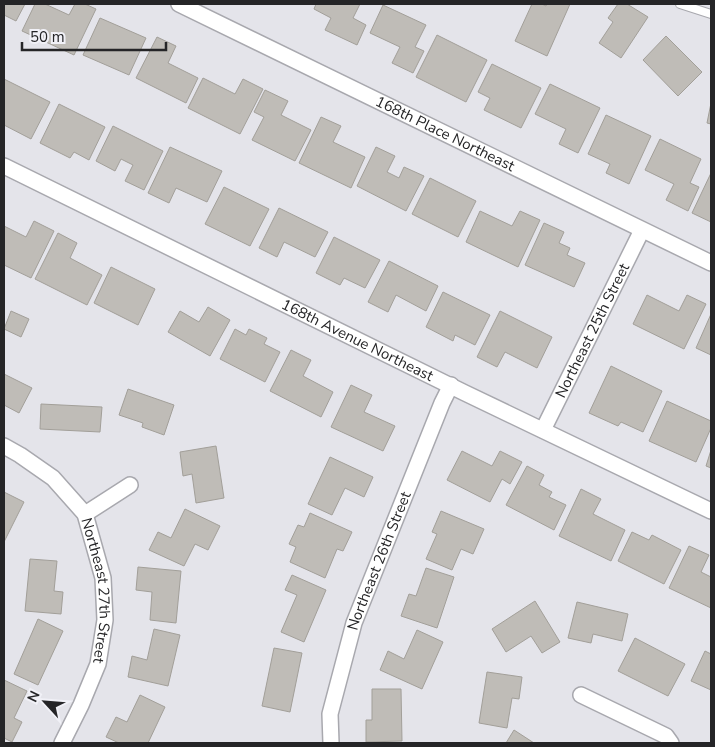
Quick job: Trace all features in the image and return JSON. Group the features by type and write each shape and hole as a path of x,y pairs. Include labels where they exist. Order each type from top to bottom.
{"street":[{"name":"168th Place Northeast","path":"179,4 711,263"},
{"name":"168th Avenue Northeast","path":"4,166 711,511"},
{"name":"Northeast 25th Street","path":"543,430 642,230"},
{"name":"Northeast 26th Street","path":"331,743 330,714 354,623 451,385"},
{"path":"4,446 53,478 85,514"},
{"name":"Northeast 27th Street","path":"62,743 81,705 98,664 105,620 103,578 85,514 130,485"},
{"path":"581,695 666,736 671,743"}],"lane":[{"path":"680,4 711,14"}],"building":[{"path":"4,4 25,4 16,21 4,15"},
{"path":"35,4 45,4 69,15 75,4 85,4 96,9 74,55 22,31"},
{"path":"316,4 360,4 353,18 366,25 357,45 325,30 331,18 314,9"},
{"path":"532,4 546,6 547,4 570,4 547,56 515,41"},
{"path":"618,4 627,4 648,17 621,58 599,43 613,22 608,18"},
{"path":"383,5 426,25 415,47 424,51 413,73 392,63 400,47 370,33"},
{"path":"100,18 146,38 129,75 83,55"},
{"path":"437,35 487,60 466,102 416,77"},
{"path":"666,36 702,72 678,96 643,60"},
{"path":"157,37 176,46 168,63 198,78 186,103 136,78"},
{"path":"492,64 541,88 521,128 484,110 490,98 478,92"},
{"path":"203,78 235,94 243,79 263,89 240,134 188,108"},
{"path":"4,79 50,102 31,139 4,125"},
{"path":"550,84 600,108 578,153 559,144 566,129 535,114"},
{"path":"265,90 288,101 281,115 311,130 295,161 252,140 264,117 254,112"},
{"path":"711,103 711,124 707,123"},
{"path":"59,104 105,127 89,160 74,152 70,158 40,143"},
{"path":"606,115 651,136 629,184 606,173 610,164 588,154"},
{"path":"321,117 341,126 333,142 365,157 351,188 299,163"},
{"path":"113,126 163,151 144,190 125,181 133,165 121,159 115,171 96,161"},
{"path":"660,139 701,159 690,183 699,187 688,211 666,200 674,184 645,170"},
{"path":"170,147 222,171 207,202 176,188 169,203 148,193"},
{"path":"376,147 395,156 387,172 399,178 404,167 424,176 406,211 357,186"},
{"path":"711,173 711,222 692,213"},
{"path":"430,178 476,201 458,237 412,214"},
{"path":"224,187 269,209 250,246 205,224"},
{"path":"279,208 328,232 315,257 284,242 277,257 259,248"},
{"path":"480,211 512,226 520,211 540,220 518,267 466,242"},
{"path":"34,221 54,231 31,278 4,265 4,226 26,237"},
{"path":"544,223 564,232 559,243 570,248 567,255 585,263 574,287 525,265"},
{"path":"58,233 77,243 70,258 102,275 87,305 35,279"},
{"path":"334,237 380,260 365,288 344,278 340,285 316,273"},
{"path":"389,261 438,286 426,311 396,295 388,312 368,302"},
{"path":"111,267 155,289 138,325 94,303"},
{"path":"443,292 490,315 475,345 455,335 453,341 426,327"},
{"path":"647,295 679,311 687,295 706,304 684,349 633,324"},
{"path":"208,307 230,320 210,356 168,332 180,311 199,322"},
{"path":"11,311 29,319 21,337 4,329"},
{"path":"500,311 552,337 537,368 505,352 497,367 477,357"},
{"path":"711,314 711,355 696,348"},
{"path":"235,329 246,335 249,329 267,338 264,344 280,352 265,382 220,359"},
{"path":"291,350 311,360 303,376 333,392 321,417 270,391"},
{"path":"611,366 662,391 643,432 621,422 618,426 589,413"},
{"path":"4,374 32,388 19,413 4,405"},
{"path":"351,385 372,395 364,412 395,426 383,451 331,427"},
{"path":"128,389 174,405 164,435 142,427 143,423 119,415"},
{"path":"667,401 711,421 711,428 696,462 649,441"},
{"path":"41,404 102,407 100,432 40,429"},
{"path":"216,446 224,498 196,503 192,474 183,476 180,452"},
{"path":"711,450 711,468 706,466"},
{"path":"462,451 492,466 500,451 522,462 510,484 502,479 490,502 447,480"},
{"path":"330,457 373,477 364,497 345,488 332,515 308,504"},
{"path":"527,466 544,475 539,485 552,492 549,497 566,505 554,530 506,505"},
{"path":"581,489 601,499 593,514 625,530 611,561 559,536"},
{"path":"4,492 24,502 4,542"},
{"path":"185,509 220,526 208,550 195,544 184,566 149,550 158,532 171,538"},
{"path":"441,511 484,529 473,554 461,549 452,570 426,559 437,534 432,532"},
{"path":"310,513 352,532 343,551 337,549 325,578 290,562 296,547 289,544 298,525 304,527"},
{"path":"632,532 649,540 652,535 681,550 664,584 618,561"},
{"path":"689,546 709,555 701,572 711,577 711,608 669,588"},
{"path":"30,559 57,561 54,591 63,592 61,614 25,611"},
{"path":"138,567 181,571 176,623 150,620 152,592 136,590"},
{"path":"426,568 454,577 437,628 401,616 409,594 416,596"},
{"path":"292,575 326,590 304,642 281,632 297,595 285,590"},
{"path":"535,601 560,642 542,653 531,636 506,652 492,629"},
{"path":"577,602 628,614 622,641 593,634 591,643 568,638"},
{"path":"38,619 63,631 38,685 14,674"},
{"path":"154,629 180,635 168,686 128,677 132,656 147,660"},
{"path":"417,630 443,642 422,689 380,670 388,651 404,659"},
{"path":"635,638 685,664 668,696 618,671"},
{"path":"274,648 302,653 290,712 262,706"},
{"path":"705,651 711,654 711,690 691,681"},
{"path":"487,672 522,677 519,699 512,698 507,728 479,723"},
{"path":"4,680 27,691 14,718 22,722 12,742 4,738"},
{"path":"372,689 401,689 402,741 366,742 366,720 372,720"},
{"path":"140,695 165,707 148,743 119,743 106,737 116,717 127,722"},
{"path":"514,730 534,743 506,743"}]}
